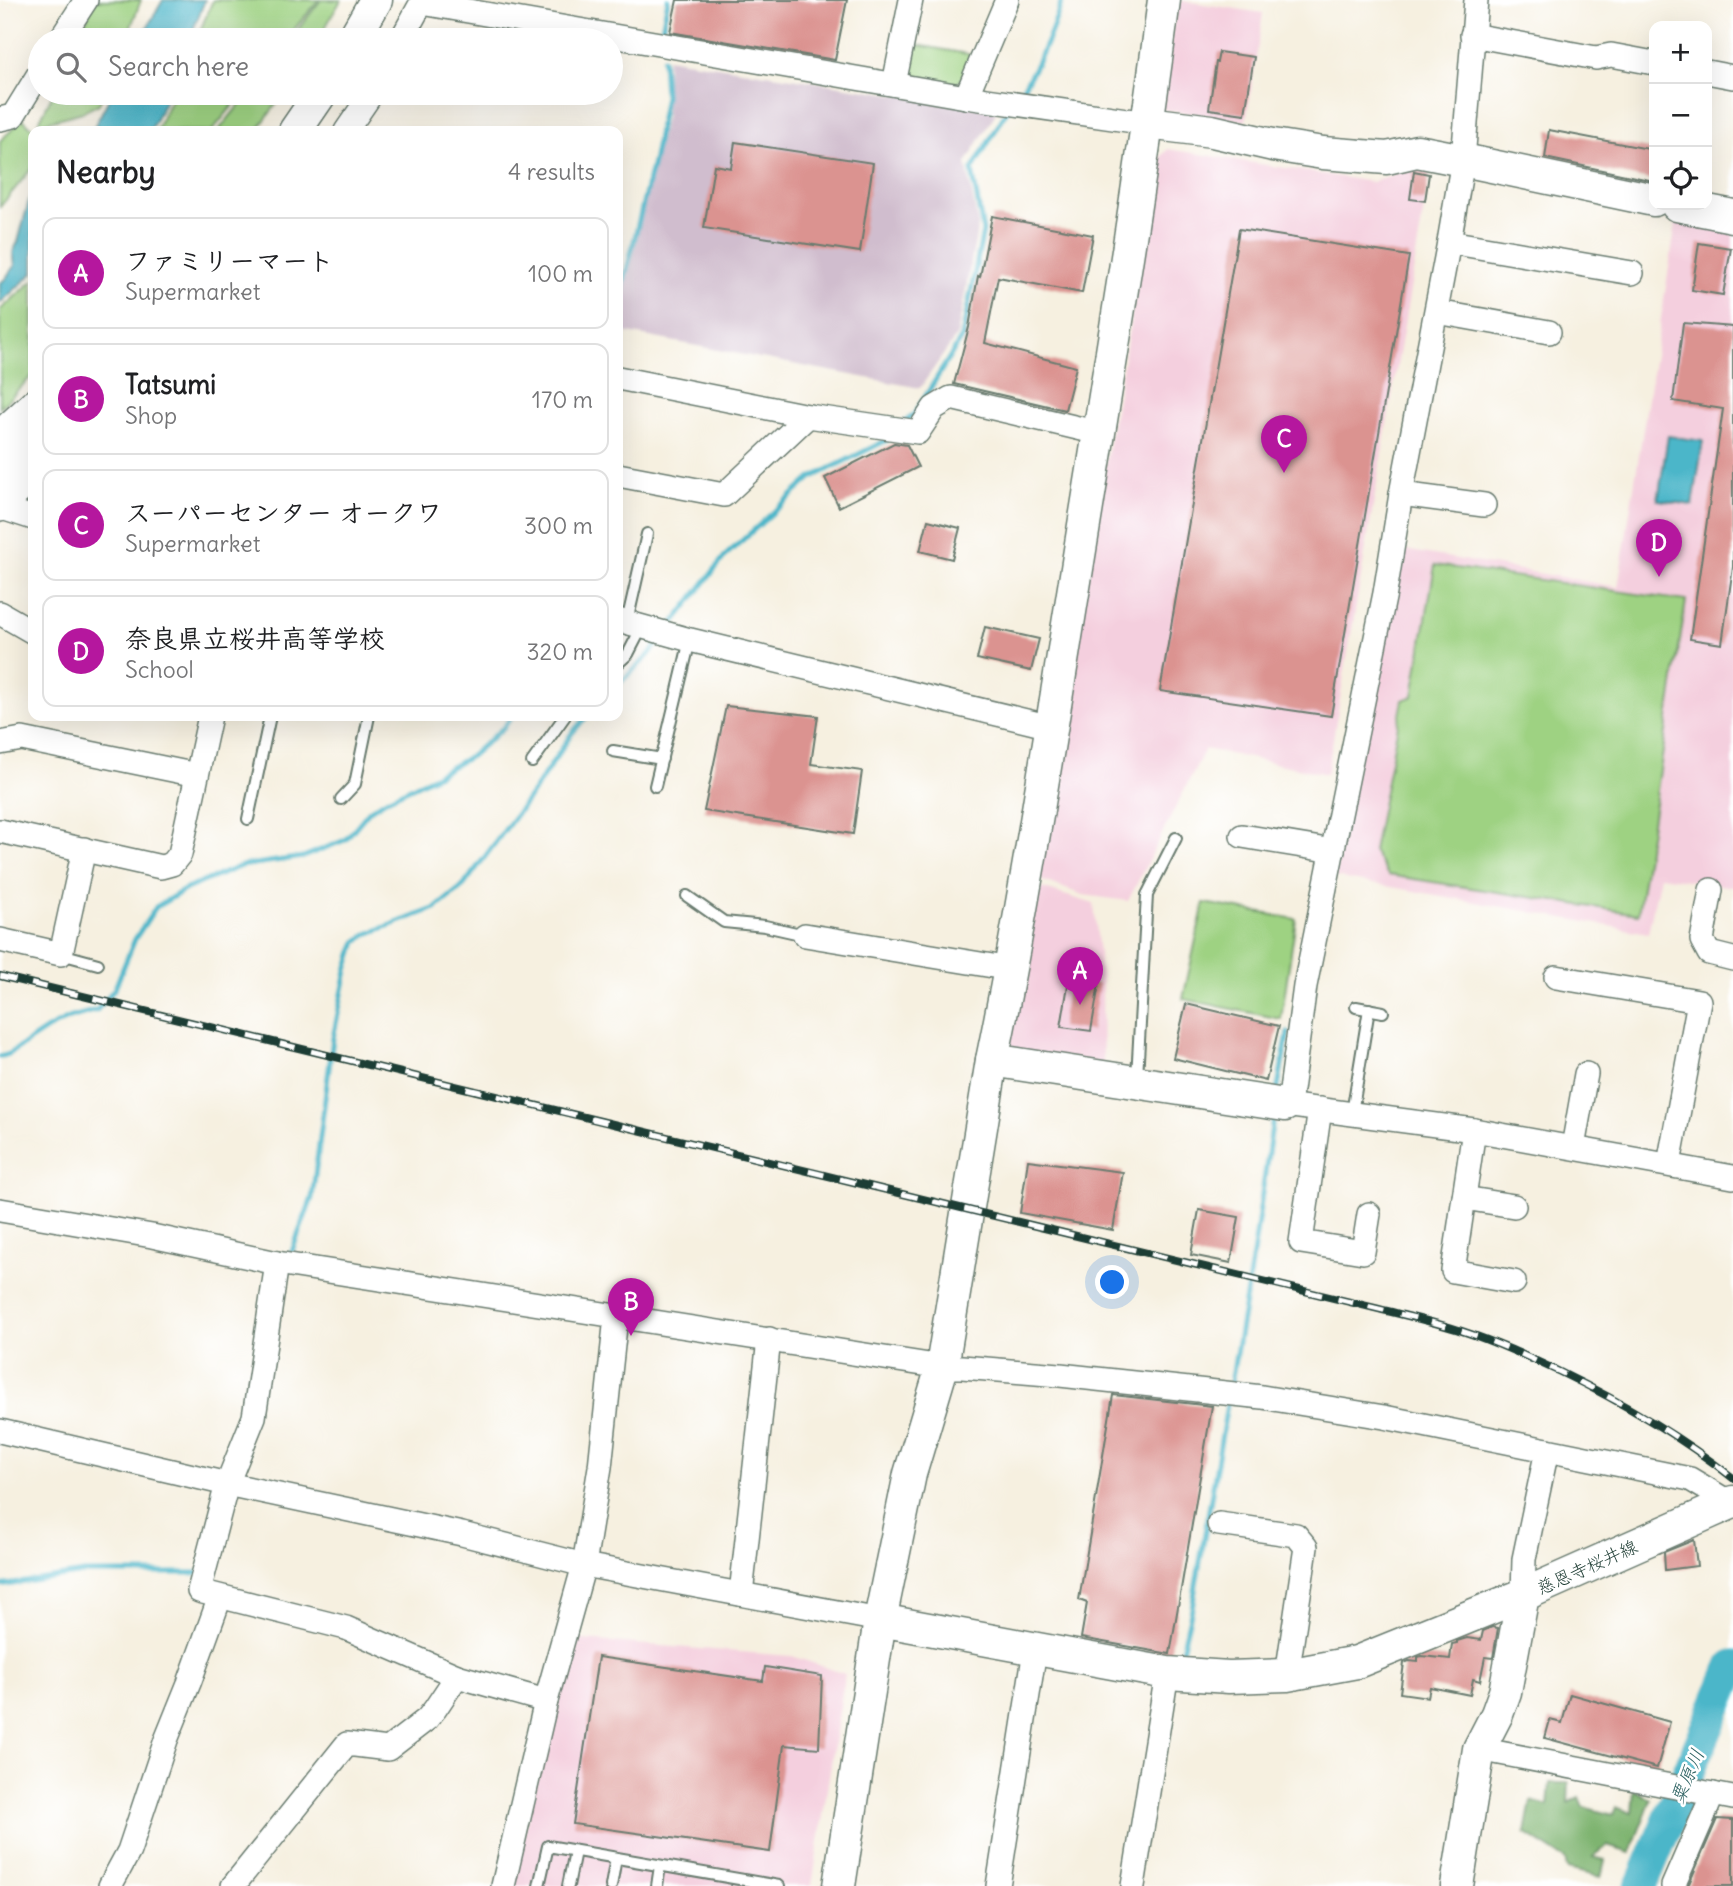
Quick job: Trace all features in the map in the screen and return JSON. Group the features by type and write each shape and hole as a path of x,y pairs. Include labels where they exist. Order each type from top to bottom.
{"street":[{"path":"68,28 86,0"},
{"path":"343,28 358,0"},
{"path":"360,28 376,0"},
{"path":"894,84 911,0"},
{"path":"966,97 1007,0"},
{"path":"839,1886 880,1620 910,1474 942,1367 992,1059 1011,969 1148,123 1164,0"},
{"path":"1279,1104 1305,986 1325,850 1385,593 1401,494 1450,242 1449,157 1476,0"},
{"path":"393,28 427,2 505,8 607,28"},
{"path":"409,28 427,2"},
{"path":"623,31 966,97 1212,131 1322,153 1387,158 1417,151 1649,199"},
{"path":"1472,35 1597,58 1611,55 1649,62"},
{"path":"1712,73 1733,77"},
{"path":"0,119 13,116 28,92"},
{"path":"281,126 295,105"},
{"path":"298,126 313,105"},
{"path":"324,126 338,105"},
{"path":"349,126 364,105"},
{"path":"1702,210 1733,216"},
{"path":"1450,242 1632,273"},
{"path":"1437,312 1549,332"},
{"path":"623,379 808,416 918,432 933,408 951,398 1099,433"},
{"path":"0,431 28,406"},
{"path":"623,476 724,495 808,416"},
{"path":"0,454 28,426"},
{"path":"1,501 28,459"},
{"path":"1,501 28,483"},
{"path":"1401,494 1484,505"},
{"path":"1,501 28,515"},
{"path":"0,613 28,629"},
{"path":"651,629 1051,727"},
{"path":"0,831 161,867 172,864 180,854 209,721"},
{"path":"0,743 22,739 197,775"},
{"path":"1242,836 1325,850"},
{"path":"0,940 61,954 83,849"},
{"path":"1711,890 1702,940 1709,953 1733,958"},
{"path":"805,935 1011,969"},
{"path":"1556,978 1699,1002 1669,1164"},
{"path":"992,1059 1279,1104 1474,1130 1733,1177"},
{"path":"1573,1147 1586,1074"},
{"path":"1320,1109 1301,1242 1363,1252 1369,1214"},
{"path":"1474,1130 1453,1271 1514,1282"},
{"path":"1464,1198 1514,1206"},
{"path":"0,1210 152,1236 277,1263 942,1367 1004,1370 1232,1393 1384,1417 1690,1479 1732,1503"},
{"path":"277,1263 254,1418 227,1484 199,1591 346,1629 457,1676 546,1701"},
{"path":"503,1886 546,1701 584,1565 600,1467 616,1317"},
{"path":"741,1594 769,1339"},
{"path":"0,1431 227,1484 462,1534 584,1565 1167,1673 1229,1677 1287,1675 1357,1662 1523,1595 1524,1559 1547,1450"},
{"name":"慈恩寺桜井線","path":"1457,1886 1479,1749 1505,1692 1523,1595 1732,1503"},
{"path":"1219,1524 1296,1535 1306,1547 1287,1675"},
{"path":"110,1886 129,1851 166,1740 219,1597"},
{"path":"998,1886 1035,1650"},
{"path":"1133,1886 1167,1673"},
{"path":"233,1886 347,1744 388,1749 427,1719 457,1676"},
{"path":"1479,1749 1715,1795 1674,1886"}],"lane":[{"path":"647,534 651,629 662,759 655,786"},
{"path":"623,658 651,629"},
{"path":"248,819 269,721"},
{"path":"341,799 355,784 368,721"},
{"path":"532,762 561,721"},
{"path":"613,751 662,759"},
{"path":"1136,1081 1147,895 1177,838"},
{"path":"687,896 724,922 765,926 805,935"},
{"path":"61,954 98,964"},
{"path":"1356,1007 1383,1012"},
{"path":"1352,1113 1369,1009"},
{"path":"539,1886 548,1846 704,1873 745,1883 779,1886"},
{"path":"568,1886 575,1851"},
{"path":"611,1886 616,1858"},
{"path":"657,1886 660,1866"},
{"path":"702,1886 704,1873"}],"shaded area":[{"path":"1177,0 1263,13 1246,121 1160,109"},
{"path":"667,58 997,111 966,163 978,225 957,335 920,388 623,332 623,299 666,114"},
{"path":"1168,149 1372,182 1419,165 1431,168 1327,774 1205,749 1128,901 1083,895 1038,879 1070,665 1159,159"},
{"path":"1677,217 1733,228 1733,339 1690,639 1722,644 1733,567 1733,887 1660,876 1648,933 1335,877 1399,549 1618,587","holes":["1700,243 1722,295 1692,289","1683,323 1723,327 1711,407 1673,401","1413,697 1638,914 1403,700"]},
{"path":"1035,886 1094,904 1102,984 1103,1070 1007,1050"},
{"path":"570,1639 792,1656 845,1674 812,1886 512,1886"}],"green space":[{"path":"95,0 141,0 130,28 82,28"},
{"path":"213,0 319,0 295,28 201,28"},
{"path":"321,0 341,0 325,28 299,28"},
{"path":"912,44 973,55 960,81 948,86 932,85 917,81 907,74"},
{"path":"47,105 97,105 83,112 38,124"},
{"path":"168,105 233,105 216,126 158,126"},
{"path":"239,105 275,105 261,126 222,126"},
{"path":"23,119 30,126 28,173 0,207 0,141"},
{"path":"28,285 28,380 0,408 0,310"},
{"path":"1435,565 1686,601 1638,914 1388,875 1373,851 1403,700 1413,696"},
{"path":"1204,903 1296,919 1281,1019 1183,999"},
{"path":"1550,1783 1569,1783 1568,1803 1579,1797 1583,1807 1613,1815 1616,1807 1632,1813 1634,1789 1651,1800 1630,1853 1607,1846 1593,1857 1605,1860 1601,1877 1567,1869 1565,1859 1525,1833 1531,1801 1548,1806"}],"water":[{"path":"163,0 205,0 194,28 147,28"},
{"path":"106,105 163,105 152,126 95,126"},
{"path":"28,204 28,278 0,303 0,283 15,265 13,252"},
{"path":"1668,436 1703,441 1693,505 1658,500"}],"building":[{"path":"677,0 847,0 835,60 670,32"},
{"path":"1219,52 1254,57 1245,114 1209,109"},
{"path":"1549,130 1649,149 1649,180 1545,158"},
{"path":"735,142 873,163 860,252 704,228 714,165 731,168"},
{"path":"1414,171 1429,174 1425,201 1410,199"},
{"path":"992,216 1093,235 1082,293 998,277 985,343 1076,367 1065,410 954,384"},
{"path":"1239,229 1409,256 1331,716 1160,691"},
{"path":"1699,243 1731,248 1723,295 1692,290"},
{"path":"1683,323 1733,327 1733,567 1722,644 1690,639 1723,409 1673,401"},
{"path":"894,443 907,445 918,467 839,507 825,478"},
{"path":"928,520 960,528 952,559 920,551"},
{"path":"985,627 1039,639 1031,671 977,659"},
{"path":"726,706 818,716 811,764 862,771 853,834 704,811"},
{"path":"1069,979 1099,984 1091,1031 1061,1027"},
{"path":"1186,1004 1279,1026 1266,1081 1173,1058"},
{"path":"1028,1160 1123,1172 1113,1230 1020,1213"},
{"path":"1199,1210 1239,1217 1231,1263 1191,1255"},
{"path":"1113,1395 1212,1406 1170,1654 1081,1638 1087,1603 1079,1600"},
{"path":"1694,1540 1697,1566 1665,1570 1664,1552"},
{"path":"1492,1627 1498,1628 1493,1658 1485,1657 1480,1681 1473,1679 1470,1695 1430,1687 1428,1697 1400,1693 1404,1663 1418,1662 1418,1657 1422,1656 1450,1659 1452,1644 1467,1638 1481,1640 1483,1631"},
{"path":"598,1657 763,1681 765,1667 822,1676 819,1748 784,1745 770,1852 573,1824"},
{"path":"1570,1694 1670,1722 1657,1768 1545,1738 1550,1720 1562,1723"},
{"path":"1717,1819 1733,1820 1733,1886 1688,1886"}],"waterway":[{"path":"662,29 668,0"},
{"path":"1016,98 1043,51 1062,0"},
{"path":"623,286 654,158 665,96 663,59"},
{"path":"905,422 915,413 962,337 983,231 972,170 1008,109"},
{"path":"669,629 725,556 811,478 891,436"},
{"path":"623,680 661,640"},
{"path":"0,1057 69,1018 97,1010 115,988 135,939 156,907 186,889 241,866 303,857 345,840 370,810 471,756 508,721"},
{"path":"289,1259 312,1198 333,1038 347,970 356,942 367,934 436,908 464,885 583,721"},
{"path":"1277,1092 1288,1033"},
{"path":"1230,1389 1274,1112"},
{"path":"1181,1654 1192,1608 1228,1399"},
{"path":"0,1586 84,1573 198,1573"},
{"name":"粟原川","path":"1641,1886 1733,1666"}],"railway":[{"path":"0,976 1442,1325 1512,1350 1606,1395 1650,1420 1733,1478"}],"place":[{"name":"スーパーセンター オークワ","path":"1284,473"},
{"name":"奈良県立桜井高等学校","path":"1659,577"},
{"name":"ファミリーマート","path":"1080,1005"},
{"name":"Tatsumi","path":"631,1336"}]}
